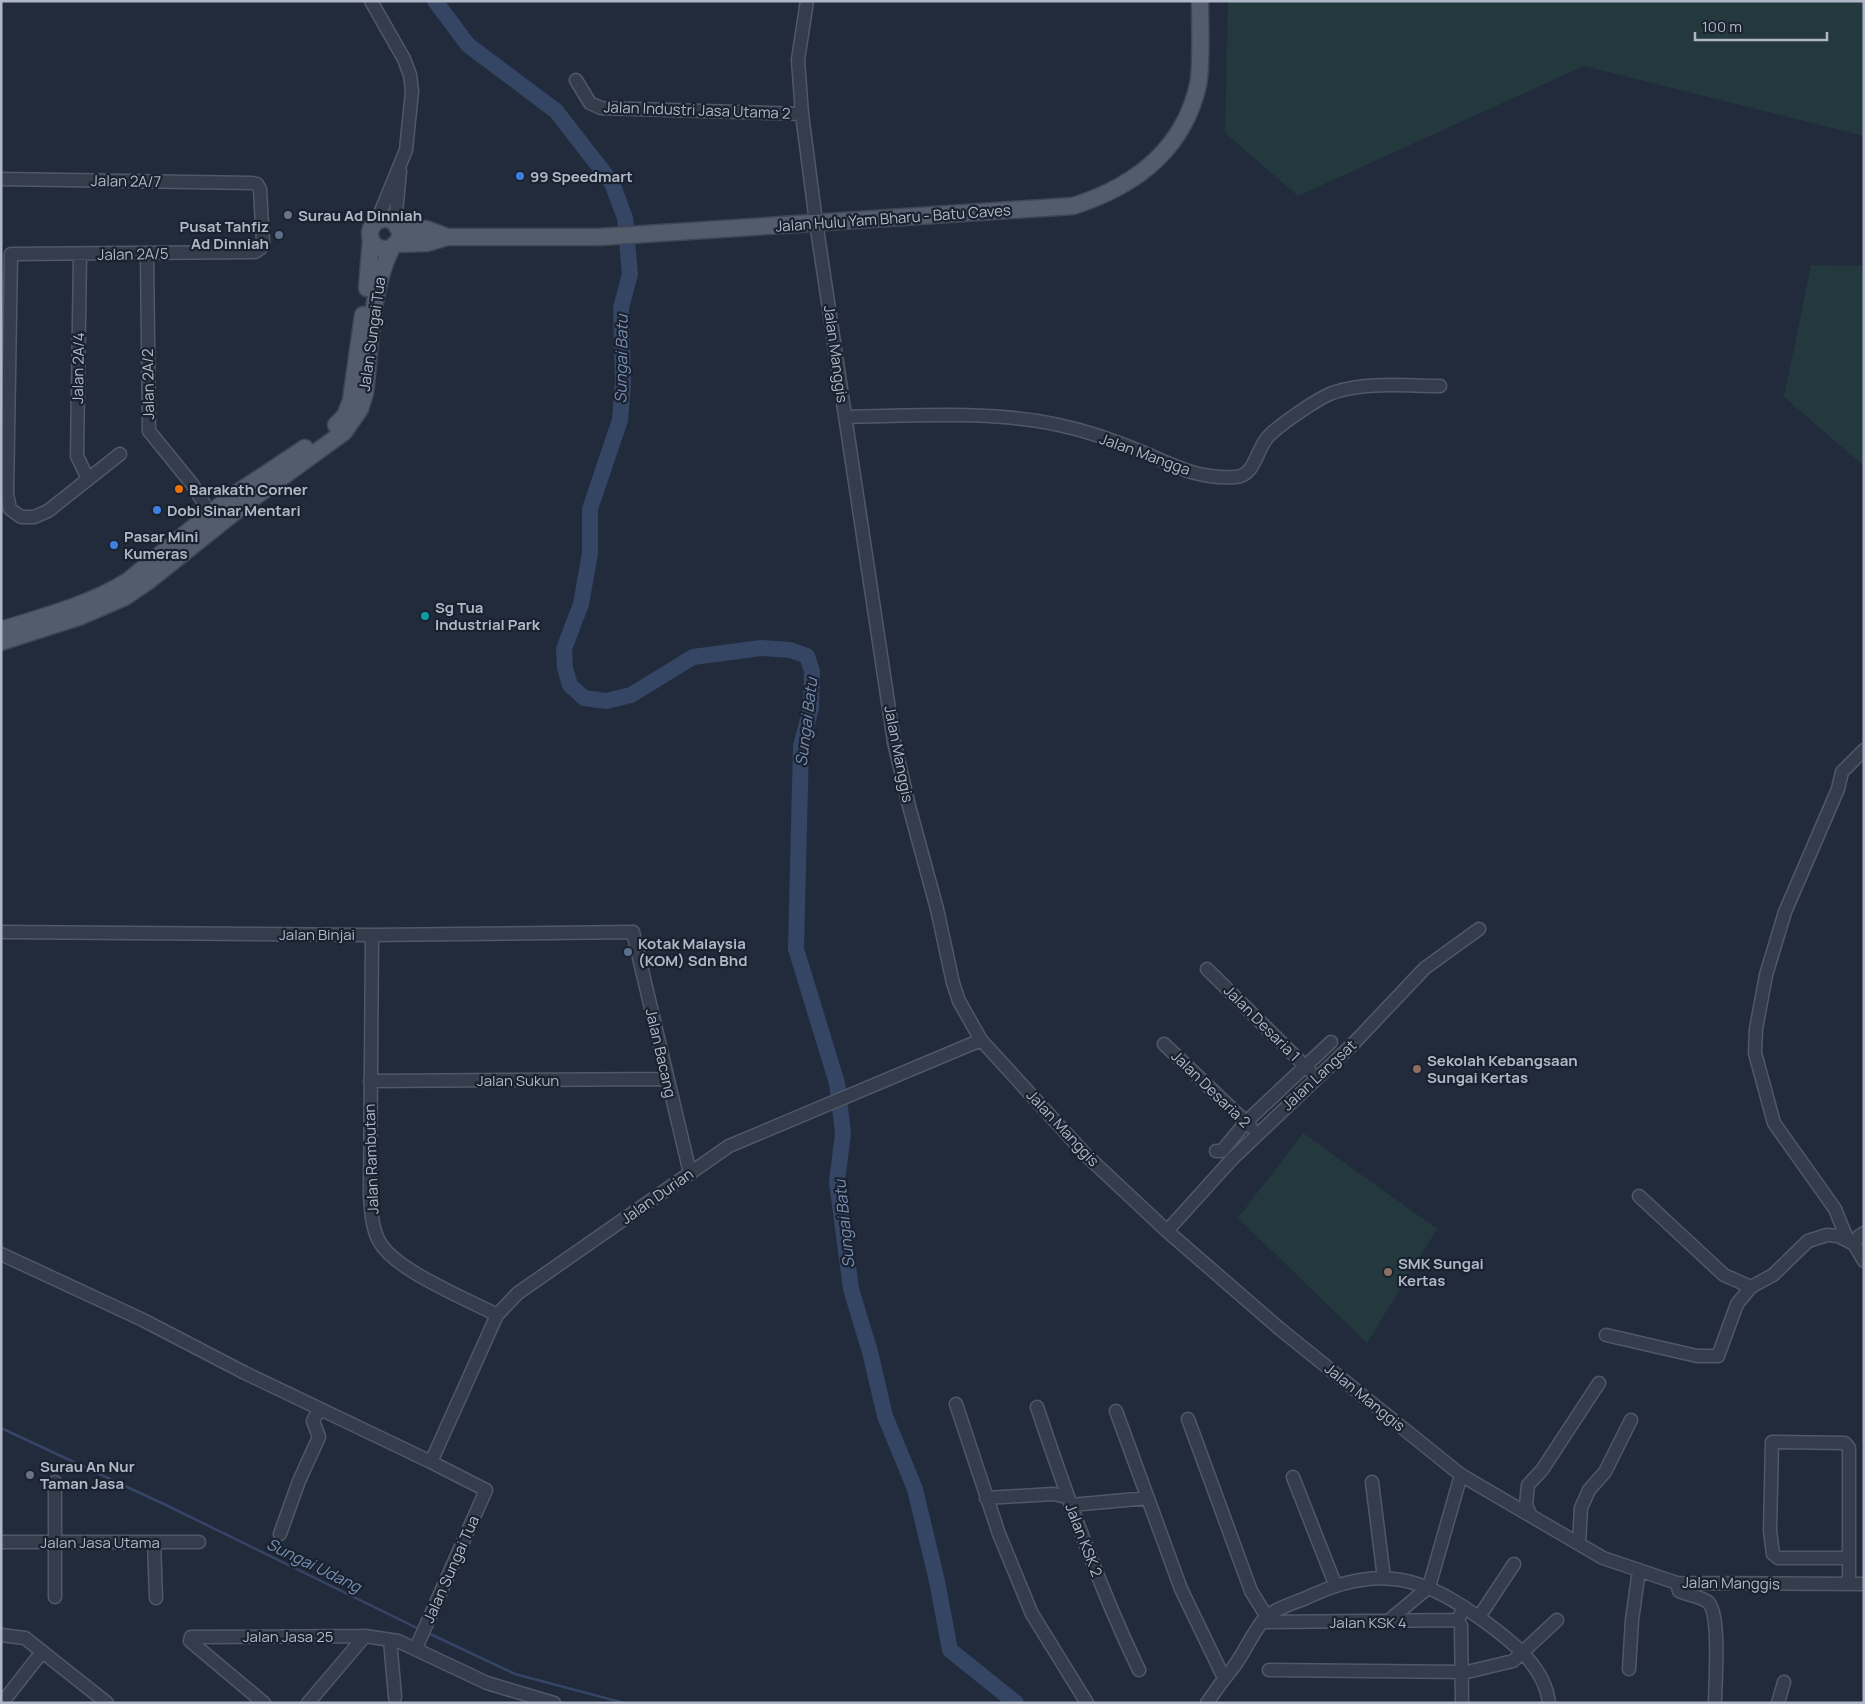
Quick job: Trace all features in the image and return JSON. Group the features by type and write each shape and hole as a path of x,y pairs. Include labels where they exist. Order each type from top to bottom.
{"main road":[{"name":"Jalan Hulu Yam Bharu - Batu Caves","path":"394,246 427,243 447,237 599,237 1072,206 1100,198 1132,181 1174,142 1188,115 1198,84 1200,1"},
{"path":"388,220 396,225 399,236 394,246 378,247 371,240 370,231 376,223 388,220"},
{"name":"Jalan Hulu Yam Bharu - Batu Caves","path":"396,225 426,229 447,237"},
{"name":"Jalan Sungai Tua","path":"1,642 80,618 124,597 147,582 219,516 316,441 345,416 351,400 370,267 371,240"},
{"name":"Jalan Sungai Tua","path":"1,630 89,602 110,592 344,432 360,409 365,393 378,286 382,268 394,246"}],"street":[{"path":"372,1 404,59 411,83 412,100 406,150 376,223"},
{"name":"Jalan Manggis","path":"807,1 798,60 802,114 816,222 894,742 909,806 938,909 953,983 959,1001 981,1040 1087,1156 1167,1231 1280,1329 1461,1475 1603,1558 1677,1583 1864,1584"},
{"name":"Jalan Industri Jasa Utama 2","path":"576,80 590,103 602,108 802,114"},
{"path":"396,225 401,164"},
{"name":"Jalan 2A/7","path":"1,179 257,184 260,189 264,242 261,248 255,252"},
{"name":"Jalan 2A/5","path":"88,479 48,511 34,517 17,516 10,509 7,500 11,254 255,252"},
{"name":"Jalan 2A/4","path":"80,254 77,456 88,479"},
{"name":"Jalan 2A/2","path":"147,254 149,430 200,496 219,516"},
{"name":"Jalan Mangga","path":"845,417 1010,417 1061,425 1139,450 1180,470 1219,477 1239,477 1251,470 1267,438 1305,409 1330,394 1361,386 1440,386"},
{"path":"88,479 120,454"},
{"path":"1864,750 1842,772 1838,789 1785,912 1766,975 1756,1029 1755,1053 1774,1124 1835,1209 1851,1243 1864,1261"},
{"name":"Jalan Langsat","path":"1167,1231 1258,1134 1354,1043 1426,968 1478,929"},
{"name":"Jalan Binjai","path":"1,932 372,935 633,932"},
{"name":"Jalan Bacang","path":"633,932 666,1079 690,1173"},
{"name":"Jalan Rambutan","path":"372,935 370,1196 373,1221 380,1243 390,1256 406,1268 497,1315"},
{"name":"Jalan Desaria 1","path":"1207,969 1317,1077"},
{"name":"Jalan Durian","path":"431,1462 497,1315 518,1292 729,1146 846,1095 981,1040"},
{"path":"1216,1151 1222,1151 1246,1122 1331,1042"},
{"name":"Jalan Desaria 2","path":"1164,1044 1258,1134"},
{"name":"Jalan Sukun","path":"370,1081 666,1079"},
{"path":"1639,1196 1724,1275 1751,1287"},
{"path":"1851,1243 1864,1233"},
{"path":"1606,1335 1697,1356 1718,1356 1738,1304 1751,1287 1773,1275 1808,1241 1817,1237 1838,1236 1851,1243"},
{"path":"1,1254 143,1320 319,1409 431,1462"},
{"path":"1531,1516 1526,1505 1528,1485 1542,1470 1599,1382"},
{"path":"956,1404 999,1534 1032,1614 1087,1703"},
{"name":"Jalan KSK 2","path":"1037,1407 1069,1501 1114,1616 1139,1670"},
{"path":"280,1534 299,1481 319,1437 313,1421 319,1409"},
{"path":"1116,1411 1181,1589 1224,1678"},
{"path":"1188,1419 1251,1591 1265,1619"},
{"path":"1579,1544 1581,1508 1589,1490 1605,1472 1631,1420"},
{"path":"1849,1558 1778,1558 1773,1554 1770,1531 1772,1442 1845,1443 1849,1448 1849,1558 1849,1584"},
{"name":"Jalan Sungai Tua","path":"418,1643 486,1490 431,1462"},
{"path":"1387,1622 1430,1586 1461,1475"},
{"path":"1293,1477 1335,1584"},
{"path":"55,1482 55,1597"},
{"path":"1372,1482 1384,1578"},
{"path":"986,1498 1053,1494 1069,1501 1148,1498"},
{"name":"Jalan Jasa Utama","path":"1,1542 199,1542"},
{"path":"154,1542 156,1598"},
{"path":"1479,1617 1514,1564"},
{"path":"1629,1669 1632,1620 1640,1570"},
{"path":"1207,1703 1224,1678 1232,1670 1265,1619 1335,1584 1384,1578 1408,1580 1430,1586 1479,1617 1523,1653 1542,1678 1549,1703"},
{"path":"1677,1583 1679,1591 1708,1602 1712,1608 1715,1623 1715,1703"},
{"path":"1462,1703 1461,1626 1458,1620 1464,1606"},
{"name":"Jalan KSK 4","path":"1265,1619 1387,1622 1458,1620"},
{"path":"1269,1670 1461,1672 1513,1661 1557,1620"},
{"path":"1,1635 25,1638 107,1703"},
{"path":"308,1703 365,1636"},
{"name":"Jalan Jasa 25","path":"264,1703 190,1641 191,1637 365,1636 418,1643 487,1682 554,1703"},
{"path":"390,1640 395,1697"},
{"path":"2,1703 42,1652"},
{"path":"1778,1703 1784,1682"}],"green space":[{"path":"1228,1 1864,1 1864,136 1584,66 1298,196 1225,133"},
{"path":"1811,265 1864,266 1864,466 1784,397"},
{"path":"1303,1133 1437,1229 1367,1343 1238,1218"}],"waterway":[{"name":"Sungai Batu","path":"435,1 468,45 556,111 612,183 625,218 630,274 621,308 623,383 620,420 590,509 590,553 581,604 564,649 565,668 570,685 584,698 606,701 631,695 693,657 761,648 790,650 807,656 812,671 811,708 801,746 796,949 837,1083 843,1133 837,1182 851,1289 870,1352 885,1416 915,1489 937,1581 950,1650 1016,1703"},
{"name":"Sungai Udang","path":"1,1428 168,1506 419,1629"},
{"name":"Sungai Udang","path":"426,1632 515,1674 624,1703"}],"place":[{"name":"99 Speedmart","path":"520,176"},
{"name":"Surau Ad Dinniah","path":"288,215"},
{"name":"Pusat Tahfiz Ad Dinniah","path":"279,235"},
{"name":"Barakath Corner","path":"179,489"},
{"name":"Dobi Sinar Mentari","path":"157,510"},
{"name":"Pasar Mini Kumeras","path":"114,545"},
{"name":"Sg Tua Industrial Park","path":"425,616"},
{"name":"Kotak Malaysia (KOM) Sdn Bhd","path":"628,952"},
{"name":"Sekolah Kebangsaan Sungai Kertas","path":"1417,1069"},
{"name":"SMK Sungai Kertas","path":"1388,1272"},
{"name":"Surau An Nur Taman Jasa","path":"30,1475"}]}
